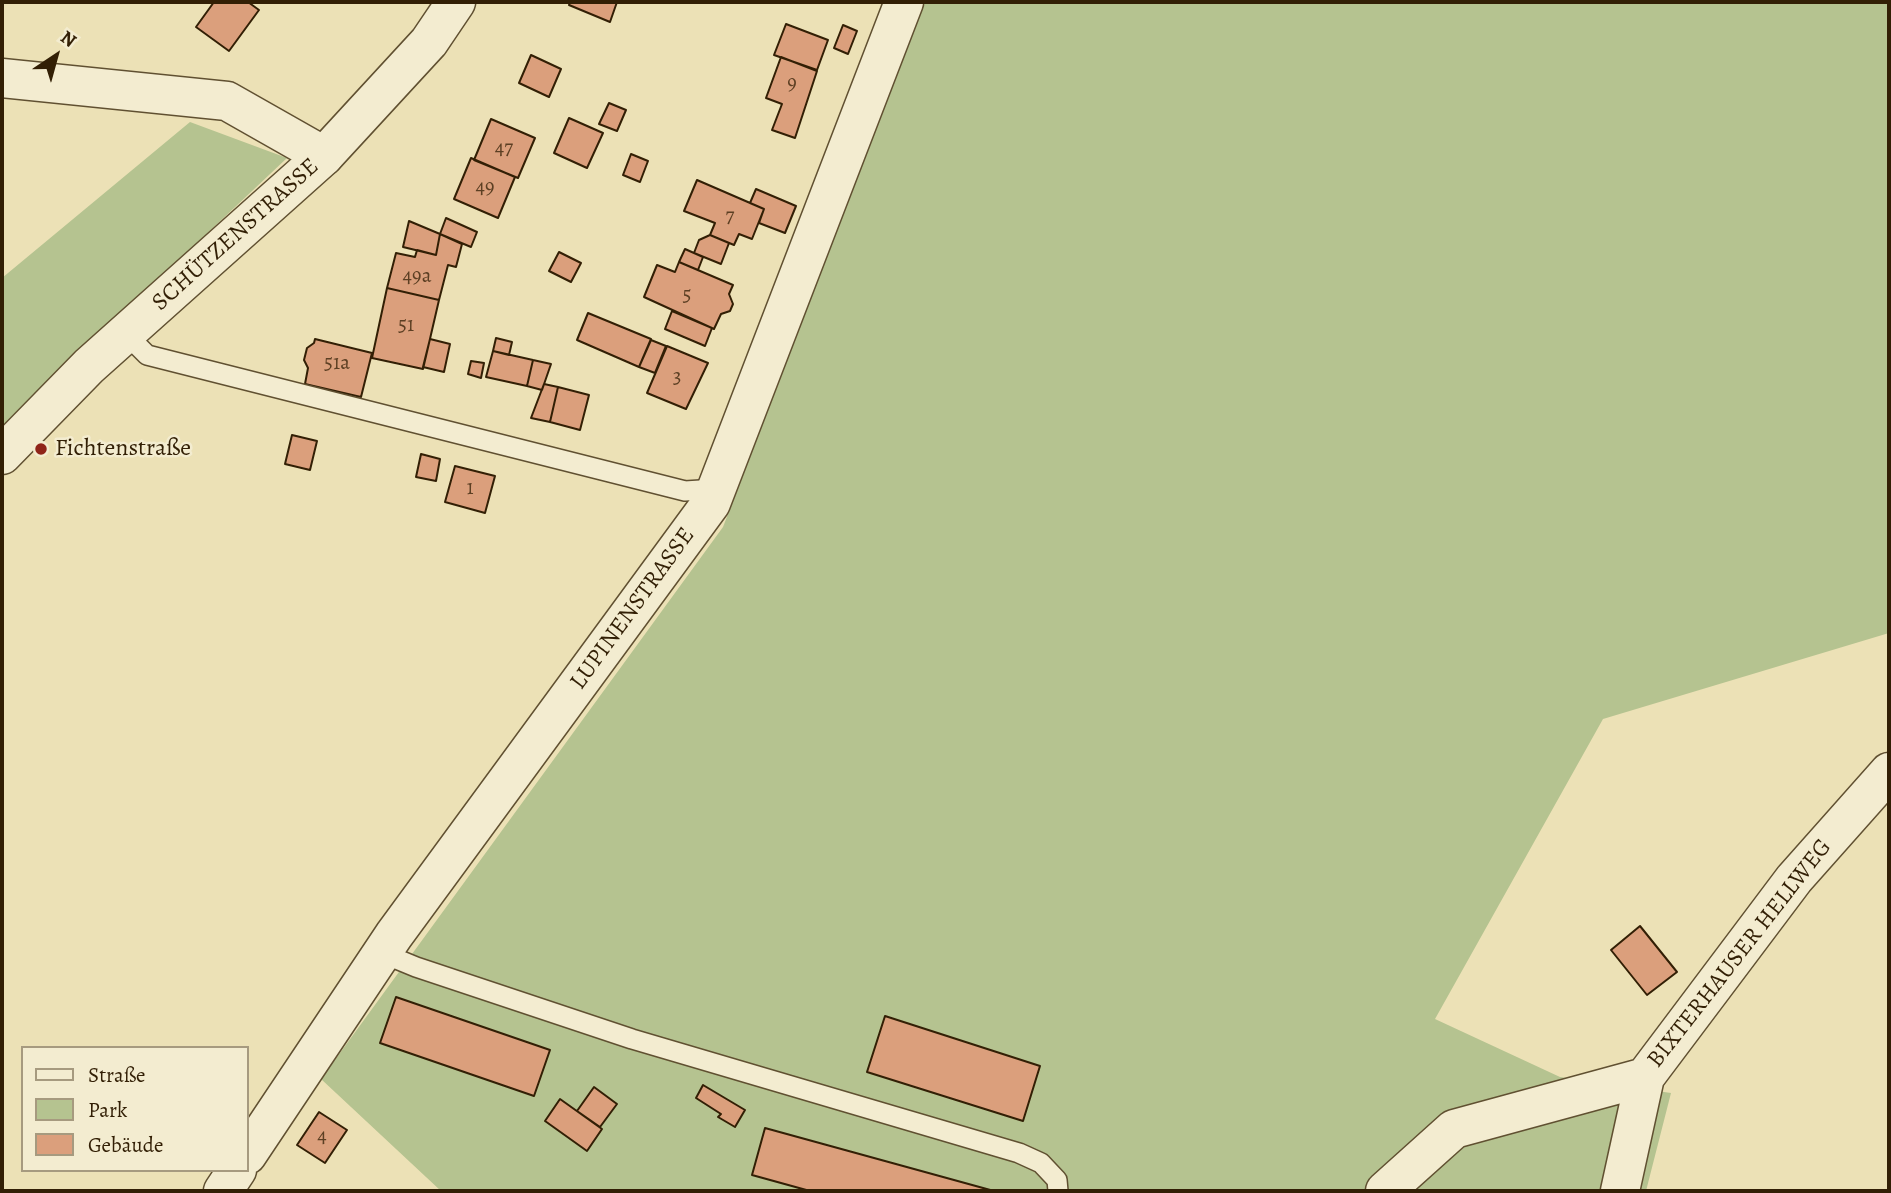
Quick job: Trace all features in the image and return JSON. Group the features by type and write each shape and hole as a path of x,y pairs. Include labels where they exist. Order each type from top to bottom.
{"street":[{"name":"SCHÜTZENSTRASSE","path":"2,455 89,366 324,156 429,42 456,2"},
{"name":"LUPINENSTRASSE","path":"248,1154 382,953 711,503 905,2"},
{"path":"2,78 227,101 324,156"},
{"name":"BIXTERHAUSER HELLWEG","path":"1385,1191 1454,1129 1645,1077 1794,878 1889,772"},
{"path":"1620,1191 1645,1077"},
{"path":"223,1191 236,1172"}],"lane":[{"path":"125,334 147,355 173,362 685,491 716,489"},
{"path":"382,953 608,1032 1018,1153 1041,1163 1057,1180 1058,1191"}],"green space":[{"path":"925,2 1889,2 1889,633 1603,719 1435,1019 1560,1077 1671,1093 1646,1191 441,1191 321,1079 723,527"},
{"path":"190,122 287,158 2,427 2,278"}],"building":[{"path":"214,2 248,2 259,10 229,51 196,27"},
{"path":"570,2 617,2 610,22 569,5"},
{"path":"786,24 828,40 817,70 774,55"},
{"path":"843,25 857,31 848,54 834,48"},
{"path":"531,55 561,69 549,97 519,83"},
{"path":"781,57 817,71 795,138 772,130 782,104 766,98"},
{"path":"609,103 626,110 617,131 599,124"},
{"path":"569,118 603,133 587,168 554,153"},
{"path":"491,119 535,138 518,178 474,160"},
{"path":"631,154 648,161 640,182 623,175"},
{"path":"471,158 515,177 498,218 454,199"},
{"path":"697,180 764,209 752,239 739,234 734,245 710,235 715,223 684,211"},
{"path":"756,189 796,206 785,233 759,223 764,209 750,203"},
{"path":"446,218 477,232 471,247 440,234"},
{"path":"409,221 440,234 436,255 403,247"},
{"path":"440,234 462,244 456,267 448,265 439,300 387,288 396,253 415,257 417,250 436,255"},
{"path":"710,235 729,243 721,264 694,253 699,240"},
{"path":"685,249 703,257 698,270 679,262"},
{"path":"559,252 581,263 571,282 549,271"},
{"path":"679,262 733,285 729,294 733,304 730,311 721,314 714,329 644,297 657,265 675,272"},
{"path":"387,288 439,300 423,369 372,358"},
{"path":"672,311 712,328 705,346 665,329"},
{"path":"588,313 651,339 639,367 577,340"},
{"path":"496,338 512,342 509,355 493,351"},
{"path":"315,339 372,353 361,397 305,384 308,368 304,360 307,348"},
{"path":"430,339 450,344 444,372 423,367"},
{"path":"651,340 666,346 655,373 639,367"},
{"path":"667,346 708,363 686,409 647,393"},
{"path":"493,351 533,360 527,386 486,377"},
{"path":"533,360 551,364 542,390 527,386"},
{"path":"471,361 484,363 481,378 468,374"},
{"path":"544,384 558,387 550,422 531,418"},
{"path":"558,387 589,395 580,430 550,422"},
{"path":"292,435 317,441 310,470 285,464"},
{"path":"421,454 440,459 436,481 416,477"},
{"path":"455,466 495,476 485,513 445,502"},
{"path":"1640,926 1677,972 1647,995 1611,950"},
{"path":"396,997 550,1050 534,1096 380,1043"},
{"path":"885,1016 1040,1066 1023,1121 867,1072"},
{"path":"703,1085 745,1110 735,1127 718,1117 721,1114 696,1098"},
{"path":"594,1087 617,1104 600,1127 577,1111"},
{"path":"560,1099 602,1129 587,1151 545,1121"},
{"path":"319,1112 347,1130 325,1163 297,1145"},
{"path":"765,1128 994,1191 810,1191 752,1175"}],"place":[{"name":"Fichtenstraße","path":"41,449"}]}
